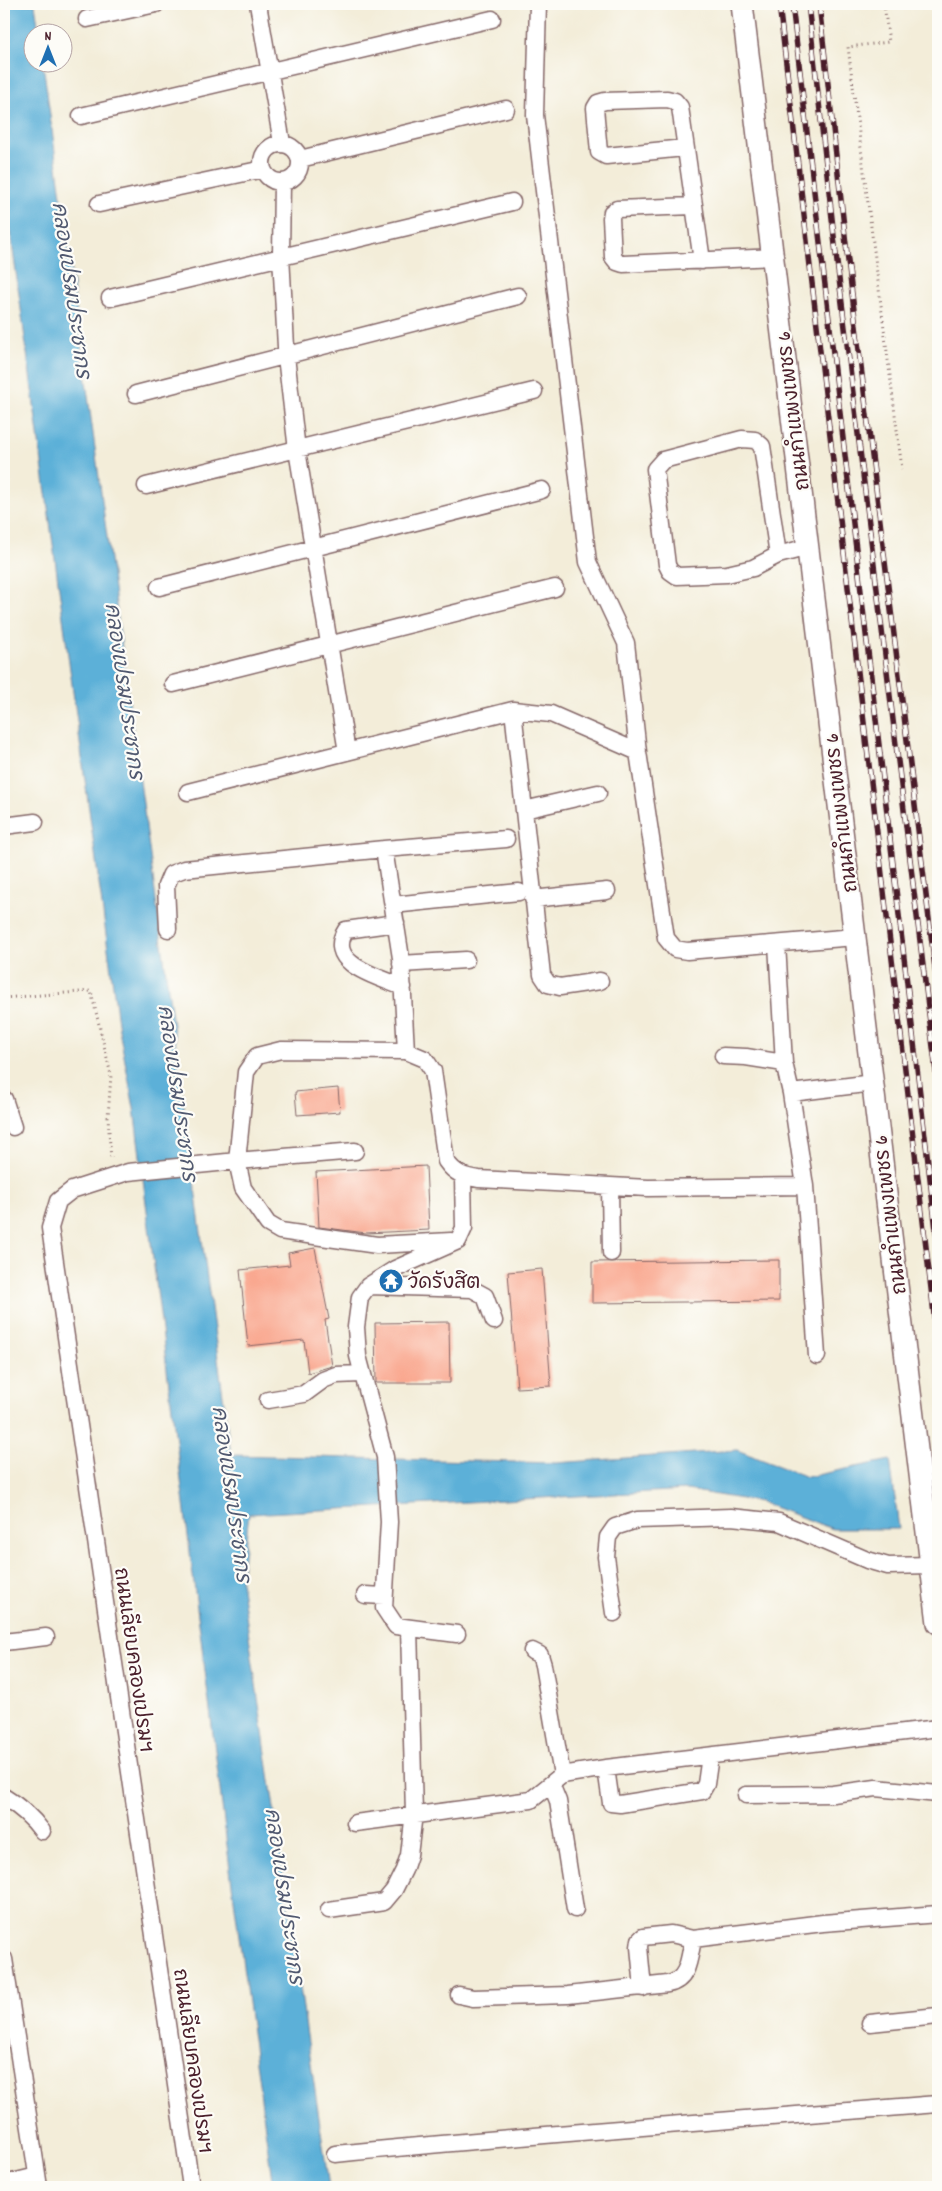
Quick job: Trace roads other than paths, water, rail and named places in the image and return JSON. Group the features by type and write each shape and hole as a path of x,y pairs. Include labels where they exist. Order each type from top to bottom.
{"main road":[{"name":"ถนนกำแพงเพชร 6","path":"742,4 938,1623"}],"street":[{"path":"87,19 156,4"},
{"path":"258,4 282,143"},
{"path":"538,4 535,115 588,562 626,643 638,752 666,938 675,949 688,951 855,937"},
{"path":"82,116 492,19"},
{"path":"684,148 602,155 599,152 595,108 598,103 606,101 667,99 675,101 680,107 684,148 702,261"},
{"path":"300,159 506,109"},
{"path":"282,143 294,148 300,159 298,172 289,180 282,182 270,178 262,169 261,162 265,151 282,143"},
{"path":"99,204 262,169"},
{"path":"282,182 281,256 297,450 347,752"},
{"path":"110,298 512,202"},
{"path":"693,206 617,210 612,212 613,257 617,262 623,264 773,257"},
{"path":"136,394 518,296"},
{"path":"146,486 534,391"},
{"path":"778,555 762,446 754,440 742,439 663,460 658,464 655,469 667,565 670,571 677,576 726,574 753,568 778,555 808,547"},
{"path":"159,587 542,490"},
{"path":"173,684 554,588"},
{"path":"188,792 513,710 551,714 638,752"},
{"path":"513,710 524,810 526,896 542,975 548,984 560,987 600,981"},
{"path":"524,810 598,793"},
{"path":"4,826 34,822"},
{"path":"168,928 166,886 171,874 184,869 506,839"},
{"path":"384,849 401,964 406,1051"},
{"path":"393,905 607,891"},
{"path":"396,923 346,930 341,938 340,948 348,962 403,987"},
{"path":"777,944 784,1063 791,1092 805,1186 817,1356"},
{"path":"401,964 466,960"},
{"path":"458,1241 377,1245 280,1231 268,1224 243,1188 237,1161 246,1072 258,1056 281,1050 406,1051 425,1059 433,1071 446,1161 452,1170 463,1176 479,1179 610,1186 805,1186"},
{"path":"723,1056 746,1057 784,1063"},
{"path":"791,1092 873,1083"},
{"path":"4,1099 13,1127"},
{"name":"ถนนเลียบคลองเปรมฯ","path":"191,2187 50,1228 58,1201 72,1190 121,1174 214,1162 355,1151"},
{"path":"458,1634 396,1626 384,1608 389,1522 385,1457 361,1374 356,1328 360,1297 368,1286 395,1269 458,1241 464,1228 463,1176"},
{"path":"610,1186 611,1253"},
{"path":"368,1286 472,1289 486,1296 494,1321"},
{"path":"268,1400 304,1394 323,1380 336,1375 361,1374"},
{"path":"614,1612 606,1557 608,1537 615,1527 637,1520 731,1518 779,1522 867,1560 888,1566 931,1565"},
{"path":"365,1595 384,1596"},
{"path":"329,1910 384,1902 394,1890 409,1855 414,1814 409,1628"},
{"path":"4,1642 46,1637"},
{"path":"532,1651 540,1655 544,1665 558,1801 575,1909"},
{"path":"354,1823 531,1800 557,1780 606,1768 938,1728"},
{"path":"606,1768 611,1803 620,1804 702,1791 706,1784 710,1756"},
{"path":"746,1795 833,1794 876,1788 938,1794"},
{"path":"4,1797 20,1806 34,1819 42,1831"},
{"path":"643,1988 639,1947 642,1937 671,1934 693,1939 823,1922 938,1914"},
{"path":"459,1995 473,1998 520,1998 643,1988 677,1982 684,1977 693,1939"},
{"path":"4,1959 11,2047 38,2182 4,2184"},
{"path":"870,2023 938,2016"},
{"path":"335,2154 615,2128 712,2123 938,2104"}],"water":[{"name":"คลองเปรมประชากร","path":"4,4 35,4 38,22 22,22 22,72 44,72 231,1455 556,1463 737,1450 807,1477 890,1460 899,1529 833,1529 760,1502 687,1490 249,1514 241,1581 329,2187 273,2187 231,1877 134,1108 119,1030 4,184"}],"railway":[{"path":"779,4 938,1348"},
{"path":"792,4 938,1247"},
{"path":"808,4 836,254 938,1088"},
{"path":"819,4 847,253 938,992"}],"place":[{"name":"วัดรังสิต","path":"391,1281"}]}
